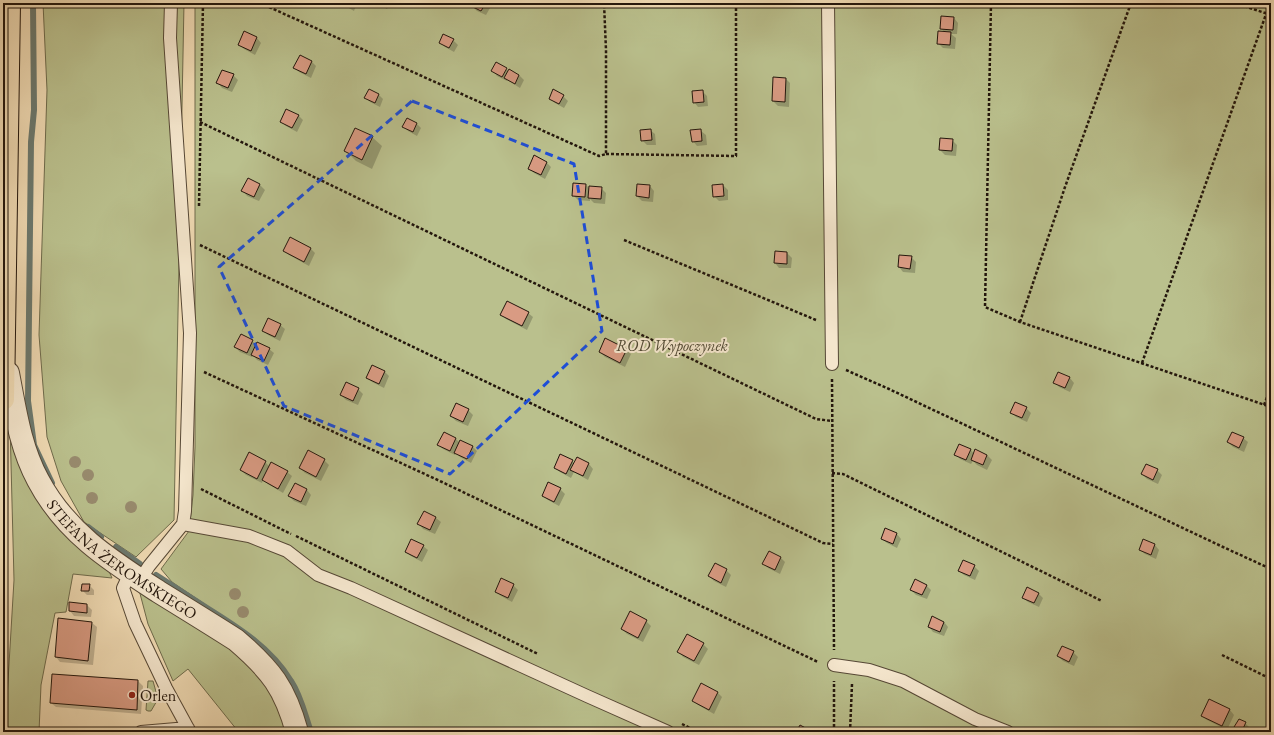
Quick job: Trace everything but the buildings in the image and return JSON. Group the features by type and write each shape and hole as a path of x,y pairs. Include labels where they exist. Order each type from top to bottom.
{"main road":[{"path":"3,399 9,3"}],"street":[{"name":"STEFANA ŻEROMSKIEGO","path":"4,349 17,424 26,452 38,480 55,508 72,528 95,548 135,576 236,640 249,652 267,669 281,688 291,711 297,732"}],"lane":[{"path":"141,732 189,730 166,688 135,623 123,588 135,576 149,566 183,524 185,511 190,333 170,38 171,3"},
{"path":"828,3 832,364"},
{"path":"183,524 249,536 287,551 318,575 351,588 668,732"},
{"path":"834,665 869,670 904,681 975,719 1008,732"}],"path":[{"path":"199,214 203,3"},
{"path":"260,3 576,147 599,156 606,154 736,156 736,3"},
{"path":"604,3 606,50 606,154"},
{"path":"991,3 985,307 1020,322 1271,408"},
{"path":"1020,322 1065,187 1131,3"},
{"path":"1235,3 1271,15"},
{"path":"1142,363 1270,3"},
{"path":"200,122 809,415 832,421"},
{"path":"624,240 816,320 831,320"},
{"path":"184,245 194,243 199,244 823,543 833,544"},
{"path":"199,244 199,252"},
{"path":"834,732 832,364 889,389 1271,569"},
{"path":"200,376 200,370 442,482 818,662 834,665"},
{"path":"1264,405 1271,387"},
{"path":"832,473 843,474 1102,600"},
{"path":"200,481 200,489 542,656"},
{"path":"1222,654 1271,679"},
{"path":"850,732 852,668"},
{"path":"677,722 698,732"}],"highlighted area":[{"path":"412,101 574,164 602,331 450,474 284,406 219,267"}],"green space":[{"path":"43,3 184,3 174,520 136,557 84,522 61,481 47,437 39,335 47,90"},
{"name":"ROD Wypoczynek","path":"195,3 1271,3 1271,732 309,732 287,675 240,628 172,582 161,569 189,531 193,495 195,447"},
{"path":"10,424 108,569 112,578 73,574 66,612 55,613 41,685 39,732 5,732 14,580"},
{"path":"138,586 237,651 265,678 290,732 236,732 237,730 188,669 173,681 148,624"},
{"path":"148,681 153,681 158,699 151,711 146,710"}],"waterway":[{"path":"33,3 34,110 31,142 28,401 34,445 52,483"},
{"path":"88,527 101,537"},
{"path":"116,547 140,564"},
{"path":"156,575 231,623 254,640 274,658 294,687 300,699 311,732"}],"place":[{"name":"Orlen","path":"132,695"}]}
